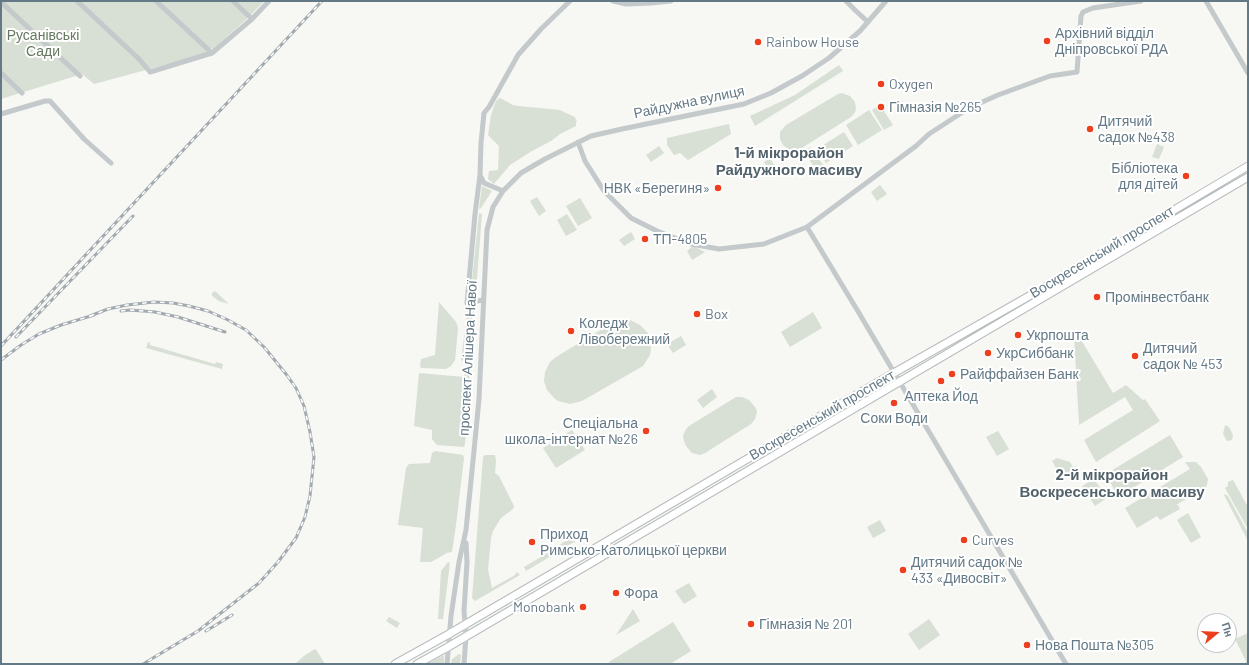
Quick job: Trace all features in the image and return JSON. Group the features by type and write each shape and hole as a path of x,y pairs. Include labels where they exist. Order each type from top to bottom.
{"main road":[{"name":"Воскресенський проспект","path":"395,664 465,625 1248,166"},
{"name":"Воскресенський проспект","path":"416,664 448,647 1248,177"}],"street":[{"path":"78,1 139,59 150,72 212,53 252,19 269,1"},
{"path":"156,1 212,53"},
{"path":"233,1 252,19"},
{"path":"483,300 467,303 480,175 484,113 489,107 518,54 570,1"},
{"path":"613,1 626,4 671,1"},
{"path":"846,1 868,22"},
{"name":"Райдужна вулиця","path":"503,191 521,173 591,136 744,104 771,93 802,76 829,58 860,32 886,1"},
{"path":"578,142 585,161 604,191 631,218 691,244 719,249 764,244 806,227 916,146 929,134 969,108 998,95 1050,76 1077,72 1081,16 1083,12 1092,8 1141,1"},
{"path":"1206,1 1248,73"},
{"path":"1,2 80,76"},
{"path":"1,73 22,93"},
{"path":"1,114 45,101 50,101 84,138 111,163"},
{"path":"480,175 484,183 503,191"},
{"name":"проспект Алішера Навої","path":"447,664 449,634 459,562 466,530 478,408 487,230 493,207 503,191"},
{"path":"806,227 900,382 1066,664"},
{"name":"проспект Алішера Навої","path":"464,664 466,636 464,611 467,562 466,530"}],"green space":[{"name":"Русанівські Сади","path":"1,1 264,1 250,16 213,49 210,48 205,54 94,84 82,74 1,99"},
{"path":"839,65 843,71 755,126 750,116 795,95"},
{"path":"842,93 850,96 855,102 856,110 851,117 797,151 791,151 783,145 780,139 780,132 786,125"},
{"path":"500,98 518,106 560,110 575,117 577,121 576,126 560,134 551,141 510,165 494,184 488,179 489,171 498,170 499,146 488,135 491,115 496,101"},
{"path":"880,105 893,125 884,130 872,110"},
{"path":"869,110 882,130 858,145 846,125"},
{"path":"729,124 731,134 688,160 680,153 674,155 667,145 667,138"},
{"path":"844,132 853,146 826,163 817,149"},
{"path":"1157,144 1164,147 1159,159 1152,157"},
{"path":"659,146 664,153 651,162 646,155"},
{"path":"811,147 823,165 816,170 804,151"},
{"path":"770,158 775,167 769,170 764,162"},
{"path":"880,185 887,194 877,201 871,192"},
{"path":"482,186 492,191 479,209"},
{"path":"537,197 546,211 539,216 530,201"},
{"path":"580,198 592,218 578,226 566,206"},
{"path":"479,213 482,214 476,292 472,293 471,290"},
{"path":"567,214 577,230 566,236 557,220"},
{"path":"631,232 635,239 624,246 619,240"},
{"path":"693,246 705,252 692,260 687,251"},
{"path":"215,291 229,304 219,301 212,296 212,293"},
{"path":"439,302 456,322 458,328 455,360 451,366 446,369 422,368 420,367 421,359 435,355"},
{"path":"470,305 474,308 465,444 464,447 437,445 432,439 432,430 414,426 419,373 464,377 467,363 461,360 468,307"},
{"path":"813,312 822,328 790,347 781,332"},
{"path":"630,320 640,325 648,333 651,349 650,355 643,366 582,401 570,404 558,401 554,398 547,390 544,381 545,372 550,362 612,323"},
{"path":"1077,333 1113,393 1126,385 1143,400 1145,399 1160,421 1096,462 1084,440 1133,410 1125,397 1079,425 1074,335"},
{"path":"681,336 686,345 673,353 667,344"},
{"path":"148,342 150,345 215,364 216,362 223,364 222,369 146,348"},
{"path":"712,389 717,397 703,408 697,400"},
{"path":"736,397 742,397 749,400 757,411 755,419 751,424 705,453 700,455 692,453 684,441 683,436 686,429"},
{"path":"1225,425 1229,427 1233,435 1232,440 1227,441 1223,434"},
{"path":"572,430 585,450 556,468 543,448"},
{"path":"998,431 1009,449 997,456 986,437"},
{"path":"1170,435 1183,457 1118,497 1106,474"},
{"path":"435,451 463,455 464,458 456,525 452,552 447,553 431,562 420,562 423,528 398,525 406,468 409,464 430,463 432,453"},
{"path":"485,455 495,455 495,473 499,476 514,506 513,509 501,518 493,531 491,538 488,570 492,588 515,575 517,572 520,575 475,601 472,598 483,457"},
{"path":"1057,458 1070,462 1075,470 1062,478 1052,461"},
{"path":"1185,462 1196,462 1201,467 1208,479 1205,488 1176,505 1178,505 1180,509 1160,520 1157,516 1137,528 1125,508 1190,469"},
{"path":"1094,479 1107,498 1095,506 1082,486"},
{"path":"1233,480 1248,507 1248,529 1225,488 1228,486 1228,482"},
{"path":"1225,494 1228,496 1248,533 1248,541 1224,495"},
{"path":"1188,513 1201,537 1191,543 1177,520"},
{"path":"880,520 886,531 873,538 867,527"},
{"path":"578,533 581,538 560,550 558,546"},
{"path":"551,551 553,555 526,571 524,567"},
{"path":"448,562 450,563 443,619 438,619 441,571"},
{"path":"689,583 697,596 684,604 675,591"},
{"path":"633,609 640,621 616,635"},
{"path":"389,617 400,623 397,628 386,621"},
{"path":"929,619 940,635 919,650 908,634"},
{"path":"673,622 691,651 670,664 610,664 609,662"},
{"path":"1248,633 1248,664 1245,664 1246,661 1237,643 1237,638"},
{"path":"315,649 325,664 295,664 305,655"},
{"path":"459,654 461,655 460,664 451,664 452,659"},
{"path":"444,655 444,664 426,664"}],"railway":[{"path":"1,346 322,1"},
{"path":"16,337 133,216"},
{"path":"90,316 108,309 127,305 154,302 173,303 208,311 246,330 264,347 296,388 304,406 314,457 310,496 305,517 296,538 278,562 259,583 198,631 143,664"},
{"path":"121,311 130,310 155,312 178,317 225,332"},
{"path":"1,360 39,334 61,325 94,315"},
{"path":"206,631 232,615"}],"place":[{"name":"Архівний відділ Дніпровської РДА","path":"1047,41"},
{"name":"Rainbow House","path":"758,42"},
{"name":"Oxygen","path":"881,84"},
{"name":"Гімназія №265","path":"881,107"},
{"name":"Дитячий садок №438","path":"1090,129"},
{"name":"Бібліотека для дітей","path":"1186,176"},
{"name":"НВК «Берегиня»","path":"718,188"},
{"name":"ТП-4805","path":"645,239"},
{"name":"Промінвестбанк","path":"1097,297"},
{"name":"Box","path":"697,314"},
{"name":"Коледж Лівобережний","path":"571,331"},
{"name":"Укрпошта","path":"1018,335"},
{"name":"УкрСиббанк","path":"988,353"},
{"name":"Дитячий садок № 453","path":"1135,356"},
{"name":"Райффайзен Банк","path":"952,374"},
{"name":"Аптека Йод","path":"941,381"},
{"name":"Соки Води","path":"894,403"},
{"name":"Спеціальна школа-інтернат №26","path":"646,431"},
{"name":"Curves","path":"964,540"},
{"name":"Приход Римсько-Католицької церкви","path":"532,542"},
{"name":"Дитячий садок № 433 «Дивосвіт»","path":"903,570"},
{"name":"Фора","path":"616,593"},
{"name":"Monobank","path":"583,607"},
{"name":"Гімназія № 201","path":"751,624"},
{"name":"Нова Пошта №305","path":"1027,645"}],"district":[{"name":"1-й мікрорайон Райдужного масиву","path":"789,162"},
{"name":"2-й мікрорайон Воскресенського масиву","path":"1112,484"}]}
